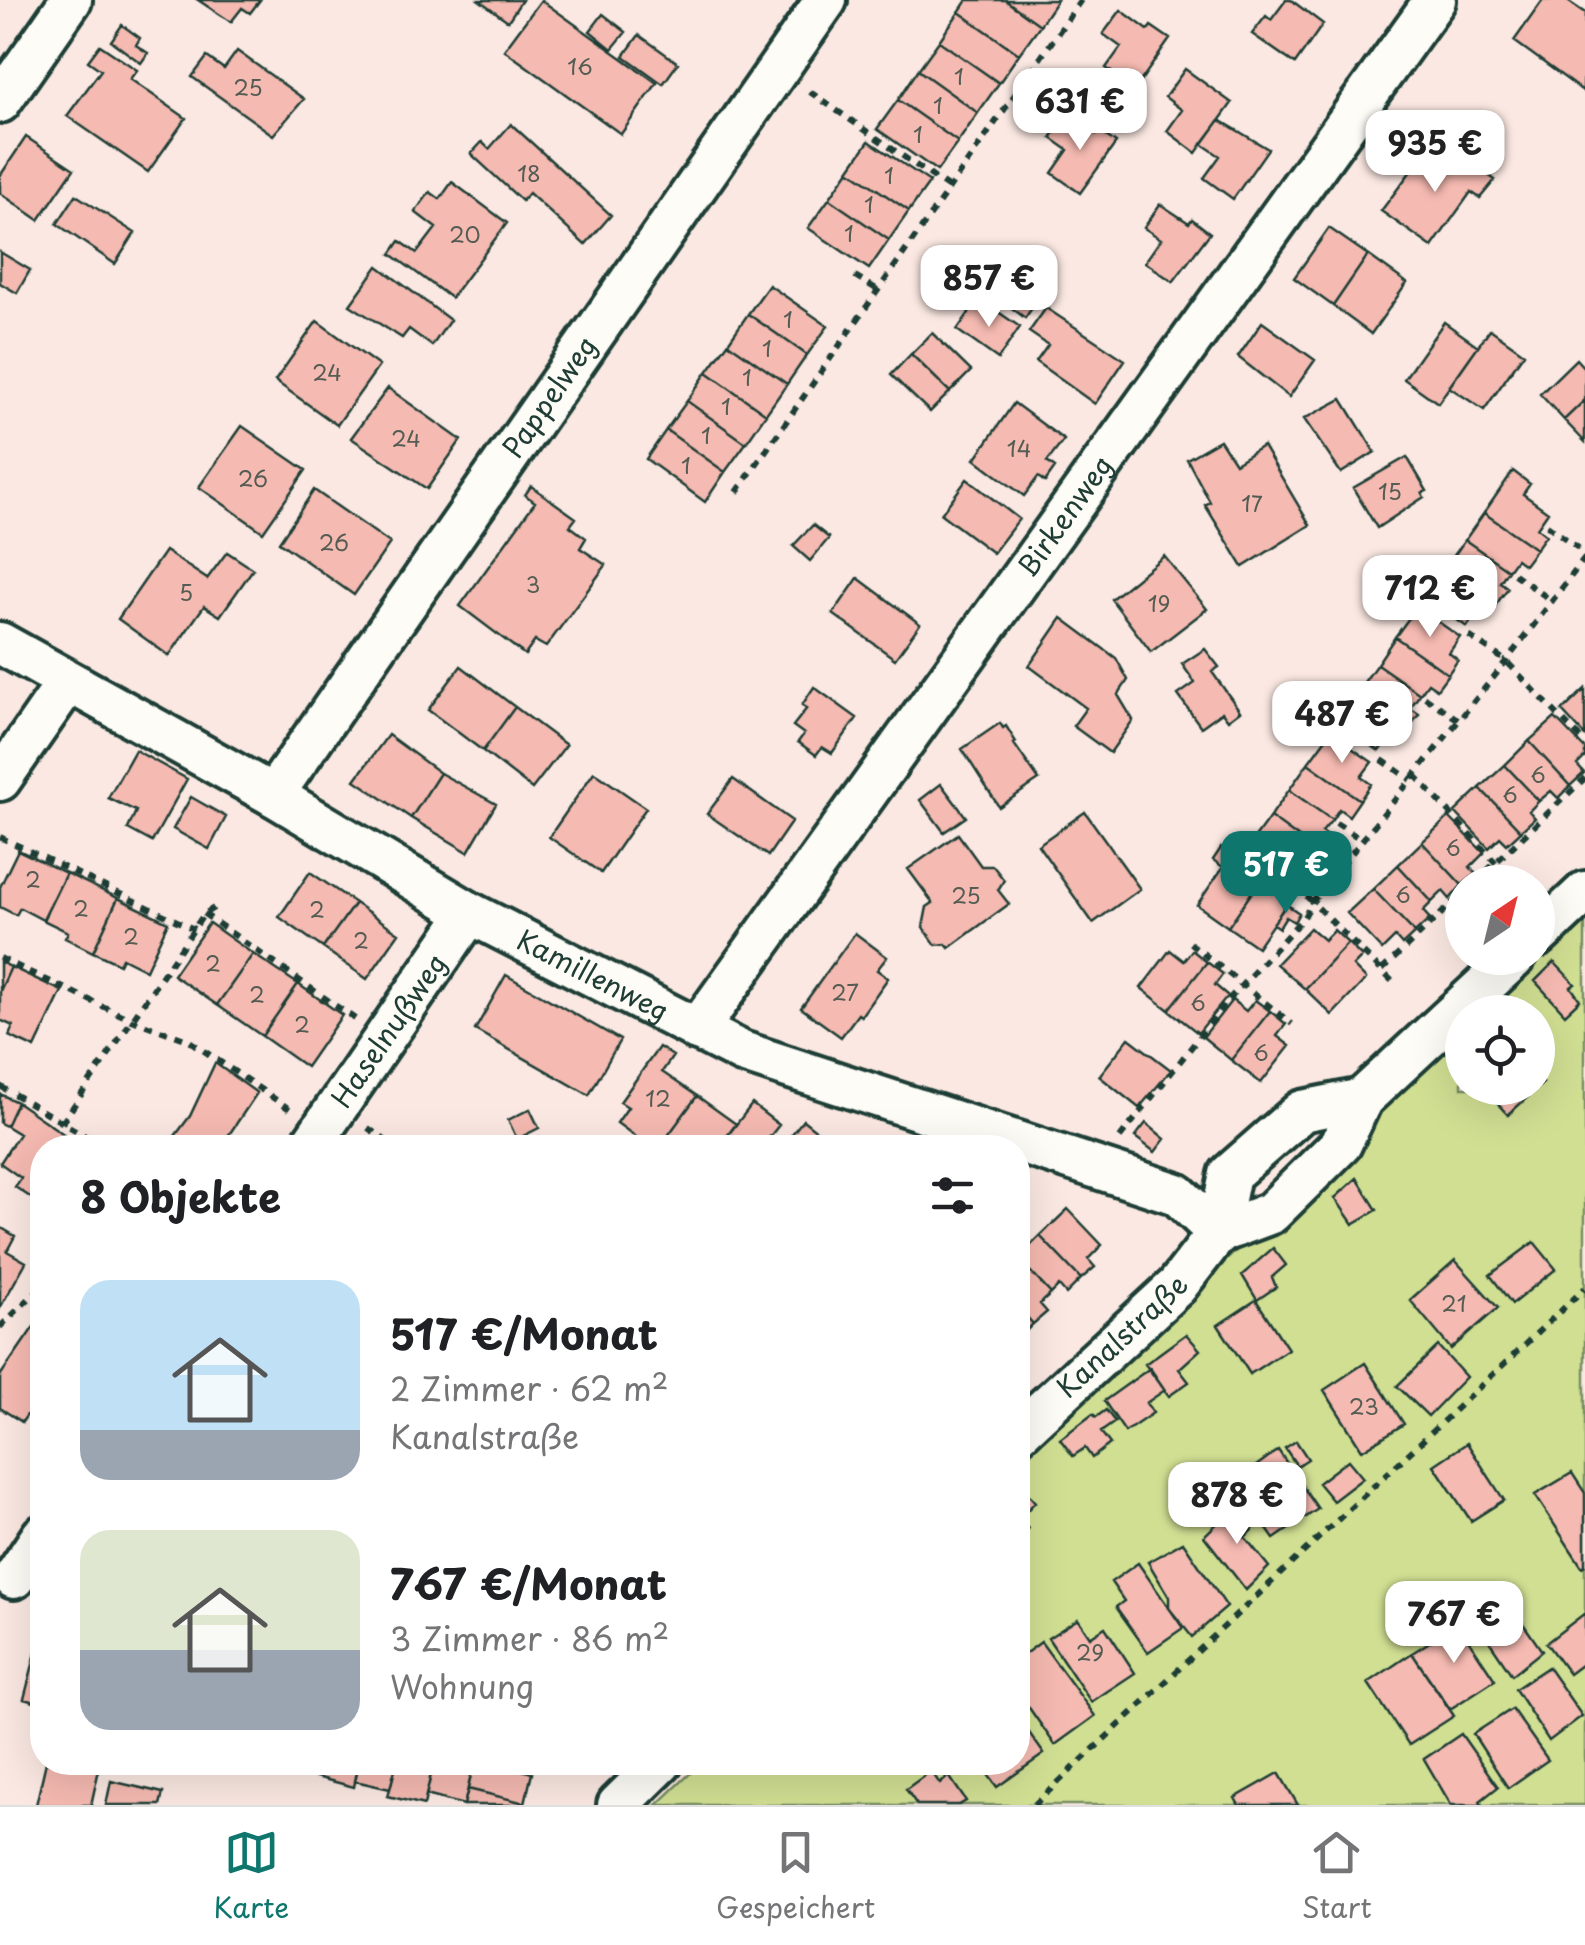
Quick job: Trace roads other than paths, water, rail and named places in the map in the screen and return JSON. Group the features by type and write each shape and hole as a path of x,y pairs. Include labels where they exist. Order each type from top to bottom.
{"street":[{"path":"0,102 70,0"},
{"name":"Pappelweg","path":"273,796 826,0"},
{"name":"Birkenweg","path":"697,1030 1434,0"},
{"name":"Kamillenweg","path":"0,643 273,796 470,914 697,1030 742,1052 996,1135"},
{"path":"0,780 68,682"},
{"path":"1555,920 1585,892"},
{"name":"Haselnußweg","path":"318,1135 470,914"},
{"path":"1218,1233 1272,1214 1341,1144 1362,1099 1496,975"},
{"name":"Kanalstraße","path":"1030,1422 1178,1286 1218,1233 1230,1174 1302,1111 1362,1099"},
{"name":"Kamillenweg","path":"1030,1146 1177,1194 1218,1233"},
{"path":"618,1805 649,1775"}]}
